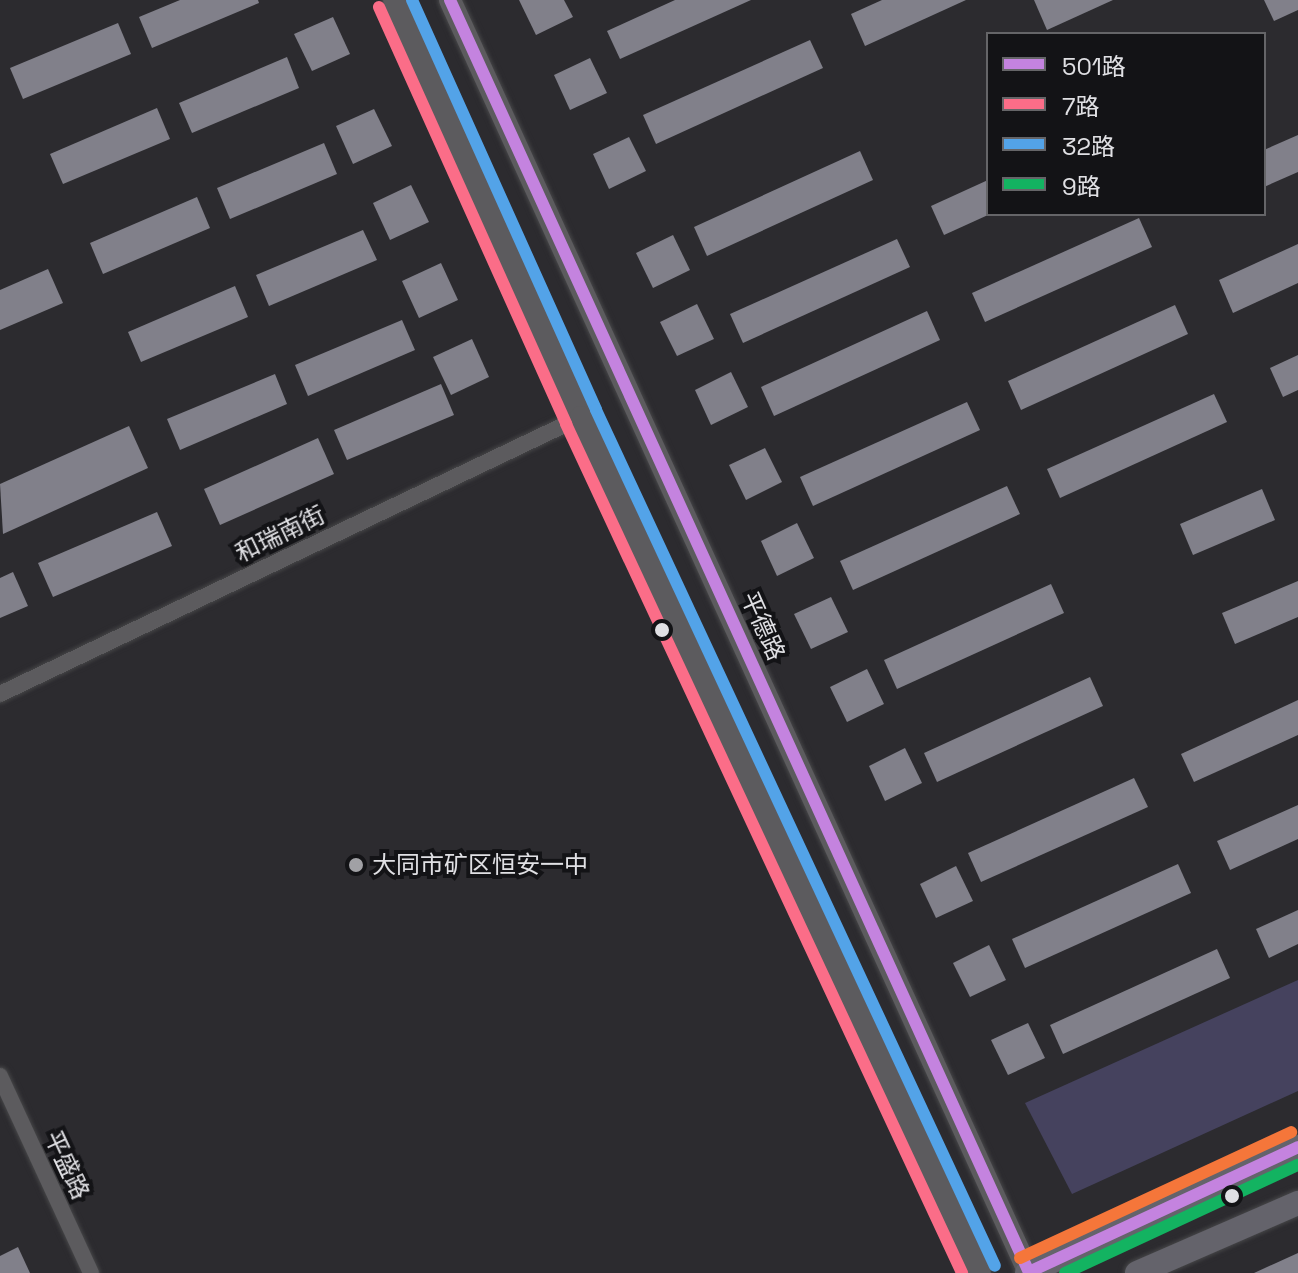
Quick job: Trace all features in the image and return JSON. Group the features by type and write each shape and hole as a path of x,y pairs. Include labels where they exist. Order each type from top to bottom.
{"main road":[{"path":"394,0 581,417 980,1273"},
{"name":"平德路","path":"450,0 1028,1273"},
{"path":"1028,1273 1298,1147"},
{"path":"1137,1273 1298,1203"}],"street":[{"name":"和瑞南街","path":"0,694 581,417"},
{"name":"平盛路","path":"0,1076 91,1273"}],"shaded area":[{"path":"1298,980 1298,1091 1072,1194 1025,1103"}],"building":[{"path":"180,0 258,0 259,3 152,48 139,17"},
{"path":"519,0 564,0 573,17 536,35"},
{"path":"675,0 751,0 620,59 607,31"},
{"path":"882,0 966,0 865,46 851,14"},
{"path":"1034,0 1113,0 1047,30"},
{"path":"1264,0 1298,0 1298,10 1274,21"},
{"path":"333,17 350,54 312,71 294,34"},
{"path":"118,23 131,54 23,99 10,68"},
{"path":"810,40 823,68 656,144 643,115"},
{"path":"287,57 299,88 192,133 179,103"},
{"path":"590,58 607,93 570,110 554,75"},
{"path":"157,108 170,139 63,184 50,154"},
{"path":"374,109 392,146 353,164 336,126"},
{"path":"1298,135 1298,172 1266,186 1266,149"},
{"path":"629,137 646,171 609,189 593,154"},
{"path":"324,143 337,174 230,219 217,188"},
{"path":"860,151 873,180 707,256 694,227"},
{"path":"986,181 986,216 944,235 931,206"},
{"path":"411,185 429,222 390,240 373,203"},
{"path":"197,197 210,228 103,274 90,243"},
{"path":"1139,218 1152,247 985,322 972,293"},
{"path":"363,230 377,260 269,306 256,275"},
{"path":"673,235 690,270 653,288 636,253"},
{"path":"897,239 910,267 743,343 730,314"},
{"path":"1298,244 1298,283 1233,313 1219,280"},
{"path":"441,263 458,300 419,318 402,281"},
{"path":"48,269 63,303 0,330 0,290"},
{"path":"235,286 248,317 141,362 128,332"},
{"path":"697,304 714,339 677,356 660,322"},
{"path":"1175,305 1188,334 1021,410 1008,381"},
{"path":"927,311 940,340 774,416 761,387"},
{"path":"402,320 415,350 308,396 295,365"},
{"path":"472,339 489,377 451,395 433,357"},
{"path":"1298,355 1298,390 1283,397 1270,368"},
{"path":"731,372 748,407 711,425 695,390"},
{"path":"275,374 287,404 180,450 167,419"},
{"path":"441,384 454,415 347,460 334,430"},
{"path":"1214,394 1227,422 1060,498 1047,469"},
{"path":"967,402 980,430 813,506 800,477"},
{"path":"129,426 148,468 3,534 0,484"},
{"path":"318,438 334,474 220,525 204,489"},
{"path":"765,448 782,482 746,500 729,465"},
{"path":"1007,486 1020,514 853,590 840,561"},
{"path":"1262,489 1275,520 1193,555 1180,524"},
{"path":"157,512 172,546 53,597 38,563"},
{"path":"797,523 814,558 777,576 761,541"},
{"path":"13,572 28,606 0,618 0,578"},
{"path":"1298,581 1298,617 1235,644 1222,613"},
{"path":"1051,584 1064,613 897,689 884,660"},
{"path":"831,597 848,632 811,649 794,614"},
{"path":"867,669 884,704 847,722 830,687"},
{"path":"1090,677 1103,706 937,782 924,753"},
{"path":"1298,700 1298,735 1194,782 1181,754"},
{"path":"905,748 922,783 885,801 869,766"},
{"path":"1134,778 1148,807 981,882 968,853"},
{"path":"1298,805 1298,839 1230,870 1217,841"},
{"path":"1178,864 1191,893 1025,968 1012,939"},
{"path":"956,866 973,901 936,918 920,884"},
{"path":"1298,910 1298,944 1269,958 1256,929"},
{"path":"989,945 1006,980 970,997 953,963"},
{"path":"1217,949 1230,978 1063,1054 1050,1025"},
{"path":"1028,1023 1045,1058 1008,1075 991,1040"},
{"path":"18,1247 30,1273 0,1273 0,1256"},
{"path":"1298,1253 1298,1273 1254,1273"}],"transit line":[{"name":"32路","path":"412,0 596,410 995,1266"},
{"name":"501路","path":"450,0 1029,1272 1298,1147"},
{"name":"7路","path":"379,7 566,424 962,1273"},
{"path":"1020,1258 1291,1132"},
{"name":"9路","path":"1065,1273 1298,1165"}],"place":[{"name":"大同市矿区恒安一中","path":"356,865"}]}
